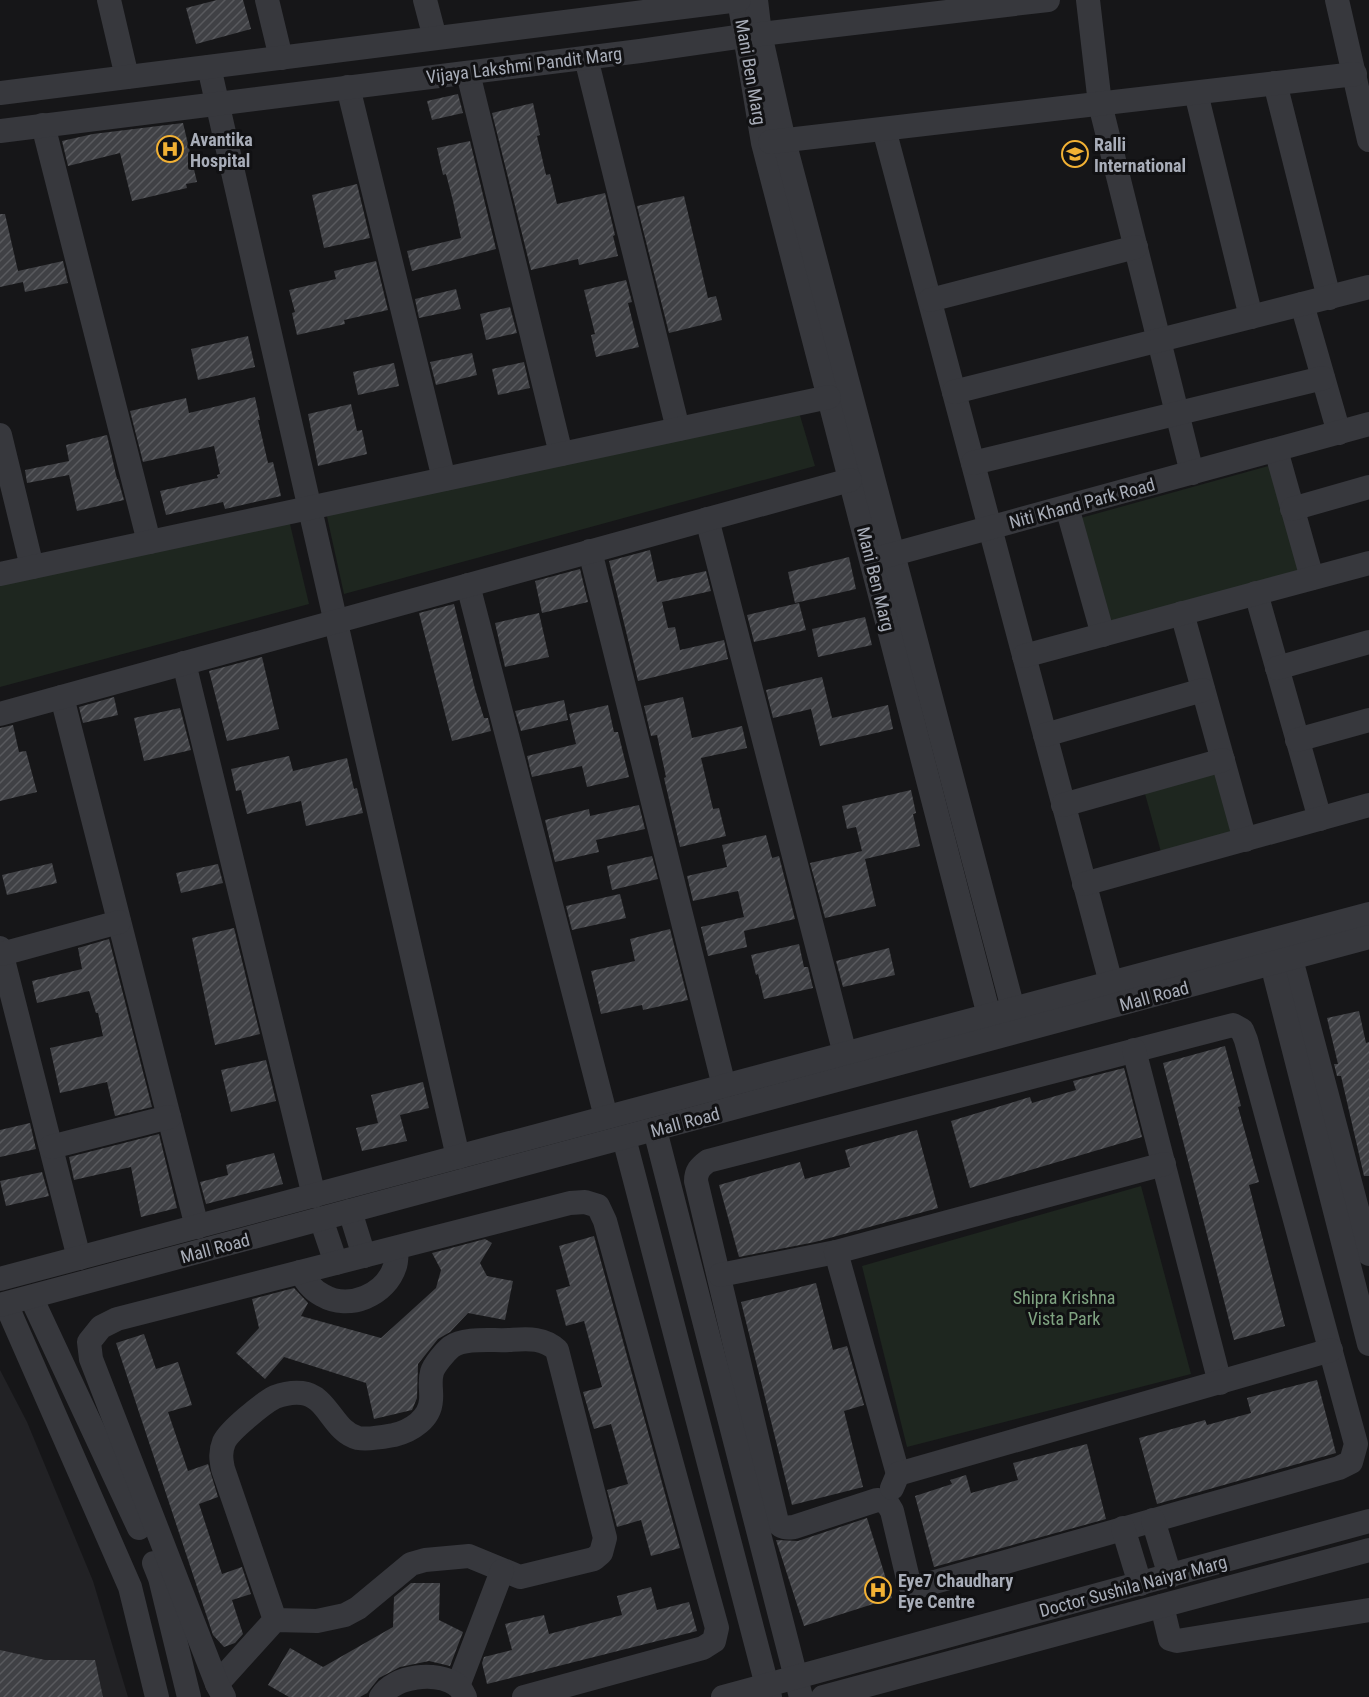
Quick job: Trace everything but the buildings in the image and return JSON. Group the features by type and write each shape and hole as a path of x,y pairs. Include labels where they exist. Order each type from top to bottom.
{"street":[{"path":"109,0 128,77"},
{"path":"267,0 281,58"},
{"path":"425,0 435,39"},
{"name":"Vijaya Lakshmi Pandit Marg","path":"0,93 435,39 589,9 739,0"},
{"name":"Mani Ben Marg","path":"739,0 752,35 829,398 850,480 882,557 1019,1032"},
{"name":"Mani Ben Marg","path":"752,35 756,0"},
{"name":"Vijaya Lakshmi Pandit Marg","path":"0,131 752,35 1048,0"},
{"path":"1088,0 1100,104 1192,473"},
{"path":"1336,0 1369,140"},
{"path":"586,58 678,429"},
{"path":"209,67 458,1157"},
{"path":"468,73 561,454"},
{"path":"774,142 1355,74"},
{"path":"1275,84 1329,298"},
{"path":"348,87 444,479"},
{"path":"1196,93 1251,317"},
{"path":"43,125 149,542"},
{"path":"882,557 990,528 884,129"},
{"name":"Mani Ben Marg","path":"774,142 882,557 991,1027"},
{"path":"930,300 1136,247"},
{"path":"954,392 1369,287"},
{"path":"1302,304 1339,433"},
{"path":"973,463 1323,378"},
{"path":"0,574 829,398"},
{"name":"Niti Khand Park Road","path":"1111,983 990,528 1369,424"},
{"path":"0,435 32,567"},
{"path":"1276,450 1312,578"},
{"path":"0,714 850,480"},
{"path":"1292,509 1369,487"},
{"path":"1067,507 1103,635"},
{"path":"707,519 845,1054"},
{"path":"590,551 724,1086"},
{"path":"1024,656 1369,563"},
{"path":"468,585 606,1117"},
{"path":"1256,593 1320,819"},
{"path":"1182,613 1245,840"},
{"path":"1277,668 1369,642"},
{"path":"184,663 314,1196"},
{"path":"1045,735 1203,690"},
{"path":"62,697 196,1227"},
{"path":"1297,740 1369,720"},
{"path":"1063,805 1223,760"},
{"path":"1084,884 1369,805"},
{"name":"Mall Road","path":"3,1304 655,1130 991,1027 1013,1009 1369,914"},
{"path":"79,1258 1,951 119,922"},
{"name":"Mall Road","path":"0,1279 845,1054 991,1027 1019,1032 1369,938"},
{"path":"1281,961 1362,1202 1369,1254"},
{"path":"1281,961 1369,1344"},
{"path":"1233,1025 1242,1030 1356,1444 1355,1455 1351,1462 1339,1468 911,1587 892,1511 886,1501 877,1500 794,1527 785,1528 777,1521 696,1181 696,1173 701,1166 708,1161 1220,1026 1233,1025"},
{"path":"1134,1050 1220,1383"},
{"path":"51,1147 168,1117"},
{"path":"655,1130 798,1687"},
{"path":"624,1138 769,1691"},
{"path":"720,1275 836,1252 1164,1164"},
{"path":"220,1690 91,1359 89,1342 101,1327 117,1319 570,1203 585,1202 598,1206 605,1221 717,1628 714,1641 703,1648 524,1697"},
{"path":"350,1211 364,1256"},
{"path":"321,1219 336,1263"},
{"path":"300,1272 310,1287 324,1297 341,1302 358,1300 374,1293 387,1281 395,1266 397,1248"},
{"path":"836,1252 898,1474 886,1501"},
{"path":"31,1297 129,1502 160,1578 189,1697"},
{"path":"3,1304 130,1587 157,1697"},
{"path":"540,1340 550,1343 557,1350 604,1538 601,1553 594,1559 520,1577 469,1557 425,1560 411,1564 358,1608 345,1615 317,1621 275,1620 220,1455 225,1440 236,1426 274,1397 288,1393 303,1393 317,1398 340,1425 357,1438 398,1434 418,1424 430,1410 432,1370 451,1347 465,1342 540,1340"},
{"path":"898,1474 1331,1350"},
{"path":"1153,1520 1170,1575"},
{"name":"Doctor Sushila Naiyar Marg","path":"723,1697 798,1687 1170,1575 1369,1521"},
{"path":"1123,1528 1140,1584"},
{"name":"Doctor Sushila Naiyar Marg","path":"823,1697 1369,1550"},
{"path":"381,1697 384,1692 399,1682 416,1678 436,1677 462,1691 502,1571"},
{"path":"1162,1606 1170,1639 1177,1641 1369,1610"},
{"path":"220,1690 275,1620"}],"shaded area":[{"path":"0,1370 27,1422 93,1581 128,1697 0,1697"}],"green space":[{"path":"798,409 815,466 344,594 326,512"},
{"path":"1272,465 1300,570 1106,623 1077,519"},
{"path":"289,520 309,604 0,687 0,583"},
{"path":"1215,771 1232,832 1161,852 1144,790"},
{"name":"Shipra Krishna Vista Park","path":"1141,1186 1191,1374 907,1447 862,1266"}],"place":[{"name":"Avantika Hospital","path":"170,149"},
{"name":"Ralli International","path":"1075,154"},
{"name":"Eye7 Chaudhary Eye Centre","path":"878,1590"}]}
